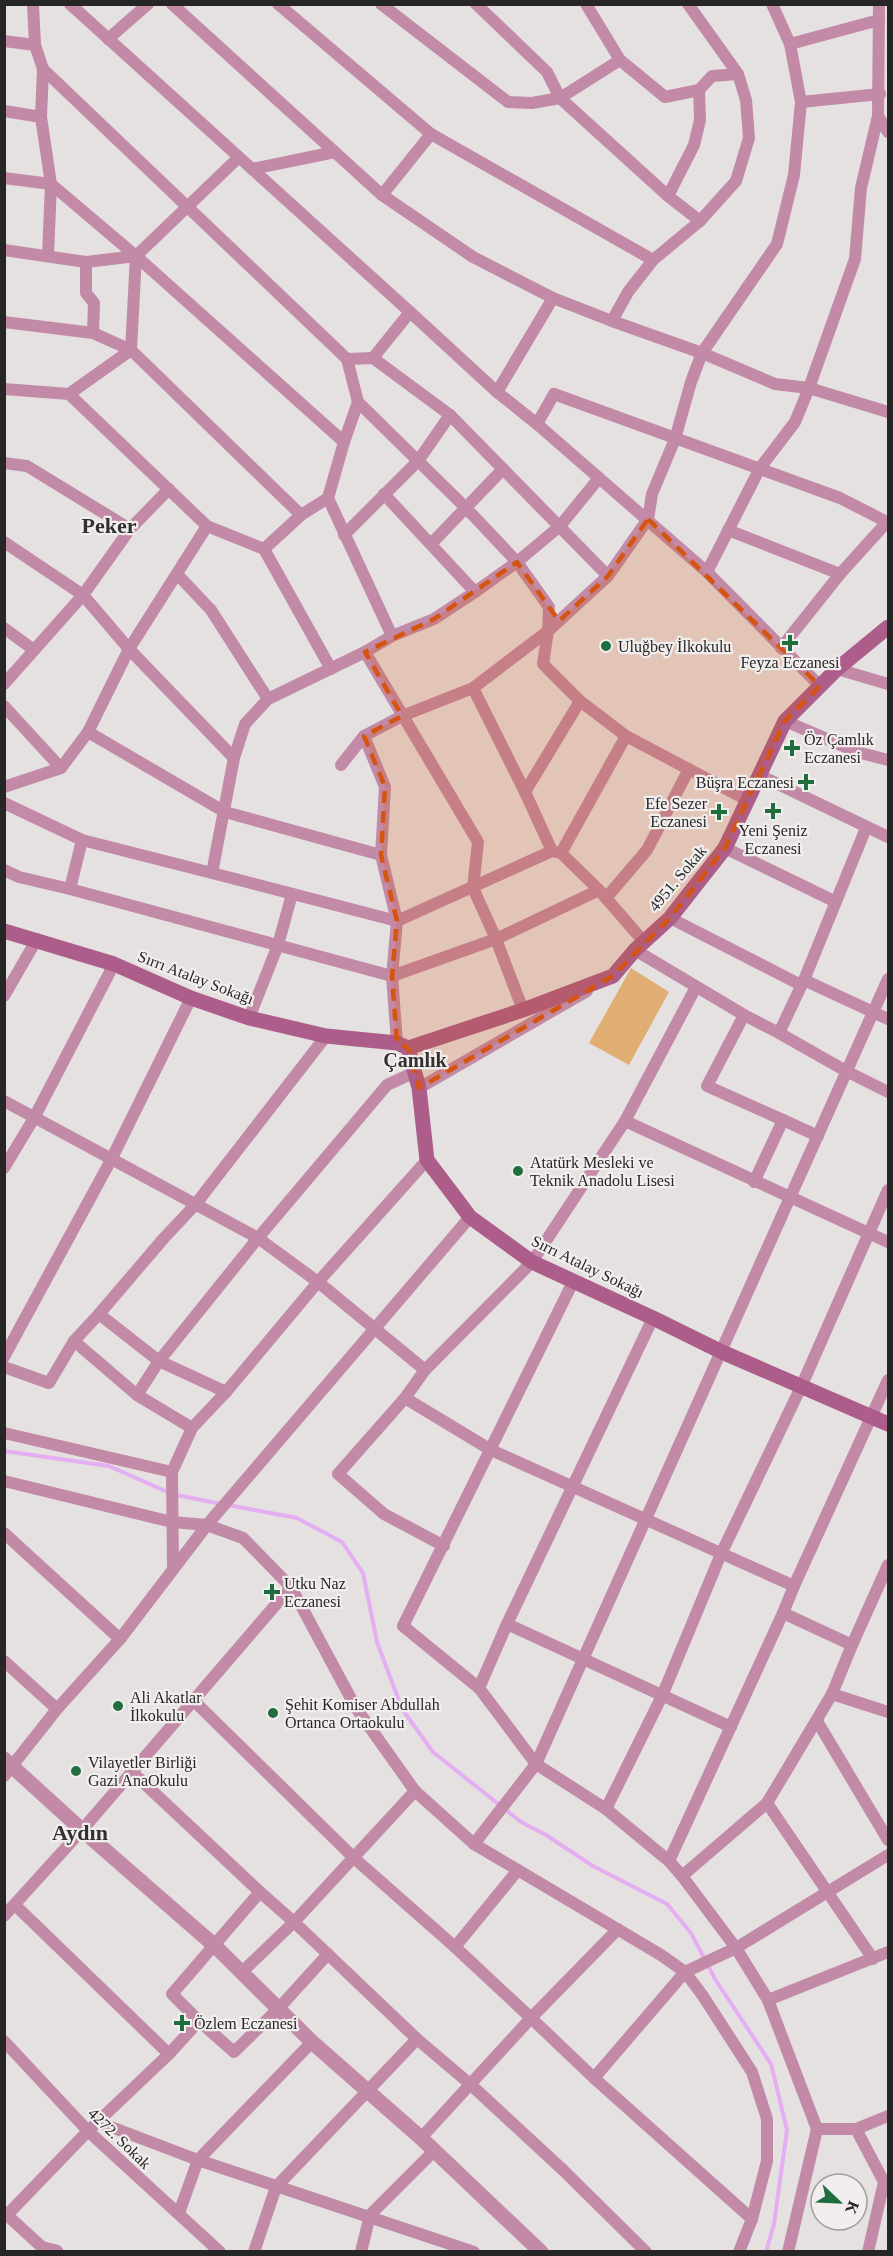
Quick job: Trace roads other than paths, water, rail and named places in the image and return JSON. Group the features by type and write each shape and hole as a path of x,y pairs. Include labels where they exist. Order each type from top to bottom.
{"main road":[{"name":"4951. Sokak","path":"402,1045 524,1010 613,976 670,918 725,849 785,721 837,669 888,627"},
{"name":"Sırrı Atalay Sokağı","path":"4,931 37,939 114,964 191,998 249,1018 326,1036 402,1045"},
{"path":"402,1045 415,1072 419,1088 427,1160"},
{"name":"Sırrı Atalay Sokağı","path":"427,1160 470,1217 532,1262 722,1352 888,1424"}],"street":[{"path":"33,4 35,45 43,69 41,117 51,184 48,255"},
{"path":"70,4 496,392 537,424 707,572 820,686"},
{"path":"108,39 148,4"},
{"path":"172,4 382,195 473,257 554,298 702,353 775,384 809,388 888,412"},
{"path":"278,4 430,134 653,260"},
{"path":"381,4 508,102 532,104 560,98 620,60"},
{"path":"476,4 547,72 560,98 668,196 700,221"},
{"path":"586,4 620,60 665,97 699,90 711,76 738,74"},
{"path":"612,321 627,292 653,260 700,221 736,181 749,138 746,100 738,74 688,4"},
{"path":"341,765 364,736 402,716 473,688 548,631 608,576 648,519 652,494 675,439 691,382 702,353 745,294 777,244 794,175 801,102 790,44 772,4"},
{"path":"707,572 760,468 795,422 855,259 861,188 878,116 880,94 879,4"},
{"path":"790,44 879,20"},
{"path":"4,41 35,45"},
{"path":"43,69 347,359 358,402 466,508 517,562 549,607 543,664 580,701 626,736 747,800"},
{"path":"668,196 694,145 700,120 699,90"},
{"path":"801,102 880,94"},
{"path":"4,111 41,117"},
{"path":"878,116 888,132"},
{"path":"382,195 430,134"},
{"path":"252,169 335,152"},
{"path":"4,250 86,262 136,256 238,158"},
{"path":"4,178 51,184 136,256 344,442"},
{"path":"131,350 136,256"},
{"path":"86,262 86,293 94,303 93,333"},
{"path":"496,392 554,298"},
{"path":"373,358 410,312"},
{"path":"4,322 93,333 131,350 301,515"},
{"path":"69,394 131,350"},
{"path":"347,359 373,358 450,415 608,576"},
{"path":"4,389 69,394 207,526 264,549 331,669"},
{"path":"537,424 554,394 840,498 888,521 840,574 782,648"},
{"path":"358,402 328,498 392,636"},
{"path":"344,535 418,461 450,415"},
{"path":"4,463 27,466 130,529"},
{"path":"431,544 503,469"},
{"path":"212,873 234,758 245,724 268,699 392,636 434,619 475,592 517,562 560,525 599,478"},
{"path":"4,684 83,594 130,529 169,489"},
{"path":"384,494 475,592"},
{"path":"264,549 301,515 328,498"},
{"path":"4,787 61,768 88,732 129,649 207,526"},
{"path":"728,531 840,574"},
{"path":"4,542 83,594 129,649 234,758"},
{"path":"177,574 211,610 268,699"},
{"path":"4,628 34,650"},
{"path":"365,651 478,842 473,888 524,1010"},
{"path":"837,669 888,684"},
{"path":"473,688 557,852 602,894 640,946 696,987 888,1092"},
{"path":"525,792 580,701"},
{"path":"4,706 61,768"},
{"path":"785,721 857,752 888,760"},
{"path":"88,732 225,812 381,855"},
{"path":"364,736 386,787 381,855 397,921 392,976 402,1045"},
{"path":"4,803 82,840 397,921 557,852 626,736"},
{"path":"4,870 20,877 392,976 496,939 602,894 647,850 689,770"},
{"path":"759,775 888,837"},
{"path":"779,1033 803,982 866,828"},
{"path":"70,889 82,840"},
{"path":"725,849 836,902"},
{"path":"249,1018 278,945 292,894"},
{"path":"670,918 803,982 888,1019"},
{"path":"4,996 37,939"},
{"path":"4,1168 34,1118 114,964"},
{"path":"419,1088 613,976"},
{"path":"474,1844 536,1764 888,979"},
{"path":"444,1546 384,1514 338,1474 405,1398 425,1370 532,1262 625,1121 696,987"},
{"path":"4,1357 111,1160 191,998"},
{"path":"744,1015 707,1086 818,1136"},
{"path":"4,1367 49,1383 74,1341 195,1206 326,1036"},
{"path":"137,1395 159,1361 258,1238 387,1085 415,1072"},
{"path":"4,1101 258,1238 318,1282 425,1370"},
{"path":"754,1182 783,1120"},
{"path":"625,1121 888,1242"},
{"path":"173,1568 172,1472 192,1428 226,1392 318,1282 427,1160"},
{"path":"606,1809 662,1696 721,1554 801,1387 888,1190"},
{"path":"470,1217 207,1525 120,1639 7,1767 215,1946 312,2042 421,2138 541,2252"},
{"path":"573,1282 403,1626 479,1688 536,1764 606,1809 669,1862 736,1948 768,2000 817,2129 788,2252"},
{"path":"99,1314 159,1361 226,1392"},
{"path":"479,1688 507,1624 653,1318"},
{"path":"74,1341 137,1395 192,1428"},
{"path":"669,1862 888,1380"},
{"path":"405,1398 491,1450 794,1586"},
{"path":"4,1433 172,1472"},
{"path":"4,1481 172,1522 207,1525 243,1538 291,1587 356,1708 415,1791 474,1844 618,1929 685,1972 752,2072 767,2119 767,2161 752,2219 739,2252"},
{"path":"4,1533 120,1639"},
{"path":"682,1876 767,1803 832,1695 888,1565"},
{"path":"4,1916 82,1830 291,1587"},
{"path":"783,1614 852,1645"},
{"path":"507,1624 731,1727"},
{"path":"4,1661 57,1708"},
{"path":"832,1695 888,1712"},
{"path":"194,1701 354,1858 455,1947 594,2078 752,2219"},
{"path":"817,1721 888,1840"},
{"path":"131,1771 417,2039 470,2084 563,2170 646,2252"},
{"path":"242,1972 294,1922 415,1791"},
{"path":"767,1803 873,1959"},
{"path":"594,2078 685,1972 736,1948 888,1855"},
{"path":"455,1947 518,1870"},
{"path":"260,1893 172,1994 199,2021 234,2052 279,2008 328,1954"},
{"path":"15,1905 169,2054"},
{"path":"421,2138 531,2018 618,1929"},
{"path":"768,2000 888,1952"},
{"path":"48,2251 6,2213 169,2054 199,2021"},
{"path":"254,2252 276,2187 417,2039"},
{"name":"4272. Sokak","path":"4,2041 88,2131 220,2252"},
{"path":"179,2213 198,2160 312,2042"},
{"path":"817,2129 856,2129 888,2116"},
{"path":"98,2122 276,2187 370,2215 474,2252"},
{"path":"856,2129 884,2182 868,2252"},
{"path":"362,2252 370,2215 434,2151"}],"waterway":[{"path":"4,1451 109,1466 172,1494 221,1504"},
{"path":"228,1505 297,1518 342,1542 363,1573 377,1642 402,1709 433,1752 521,1822 546,1835 593,1866 667,1904 691,1933 715,1979 771,2064 787,2130 774,2224 766,2252"}],"place":[{"name":"Feyza Eczanesi","path":"790,643"},
{"name":"Uluğbey İlkokulu","path":"606,646"},
{"name":"Öz Çamlık Eczanesi","path":"792,748"},
{"name":"Büşra Eczanesi","path":"806,782"},
{"name":"Yeni Şeniz Eczanesi","path":"773,811"},
{"name":"Efe Sezer Eczanesi","path":"719,812"},
{"name":"Atatürk Mesleki ve Teknik Anadolu Lisesi","path":"518,1171"},
{"name":"Utku Naz Eczanesi","path":"272,1592"},
{"name":"Ali Akatlar İlkokulu","path":"118,1706"},
{"name":"Şehit Komiser Abdullah Ortanca Ortaokulu","path":"273,1713"},
{"name":"Vilayetler Birliği Gazi AnaOkulu","path":"76,1771"},
{"name":"Özlem Eczanesi","path":"182,2023"}],"district":[{"name":"Peker","path":"109,525"},
{"name":"Çamlık","path":"415,1060"},
{"name":"Aydın","path":"80,1832"}]}
